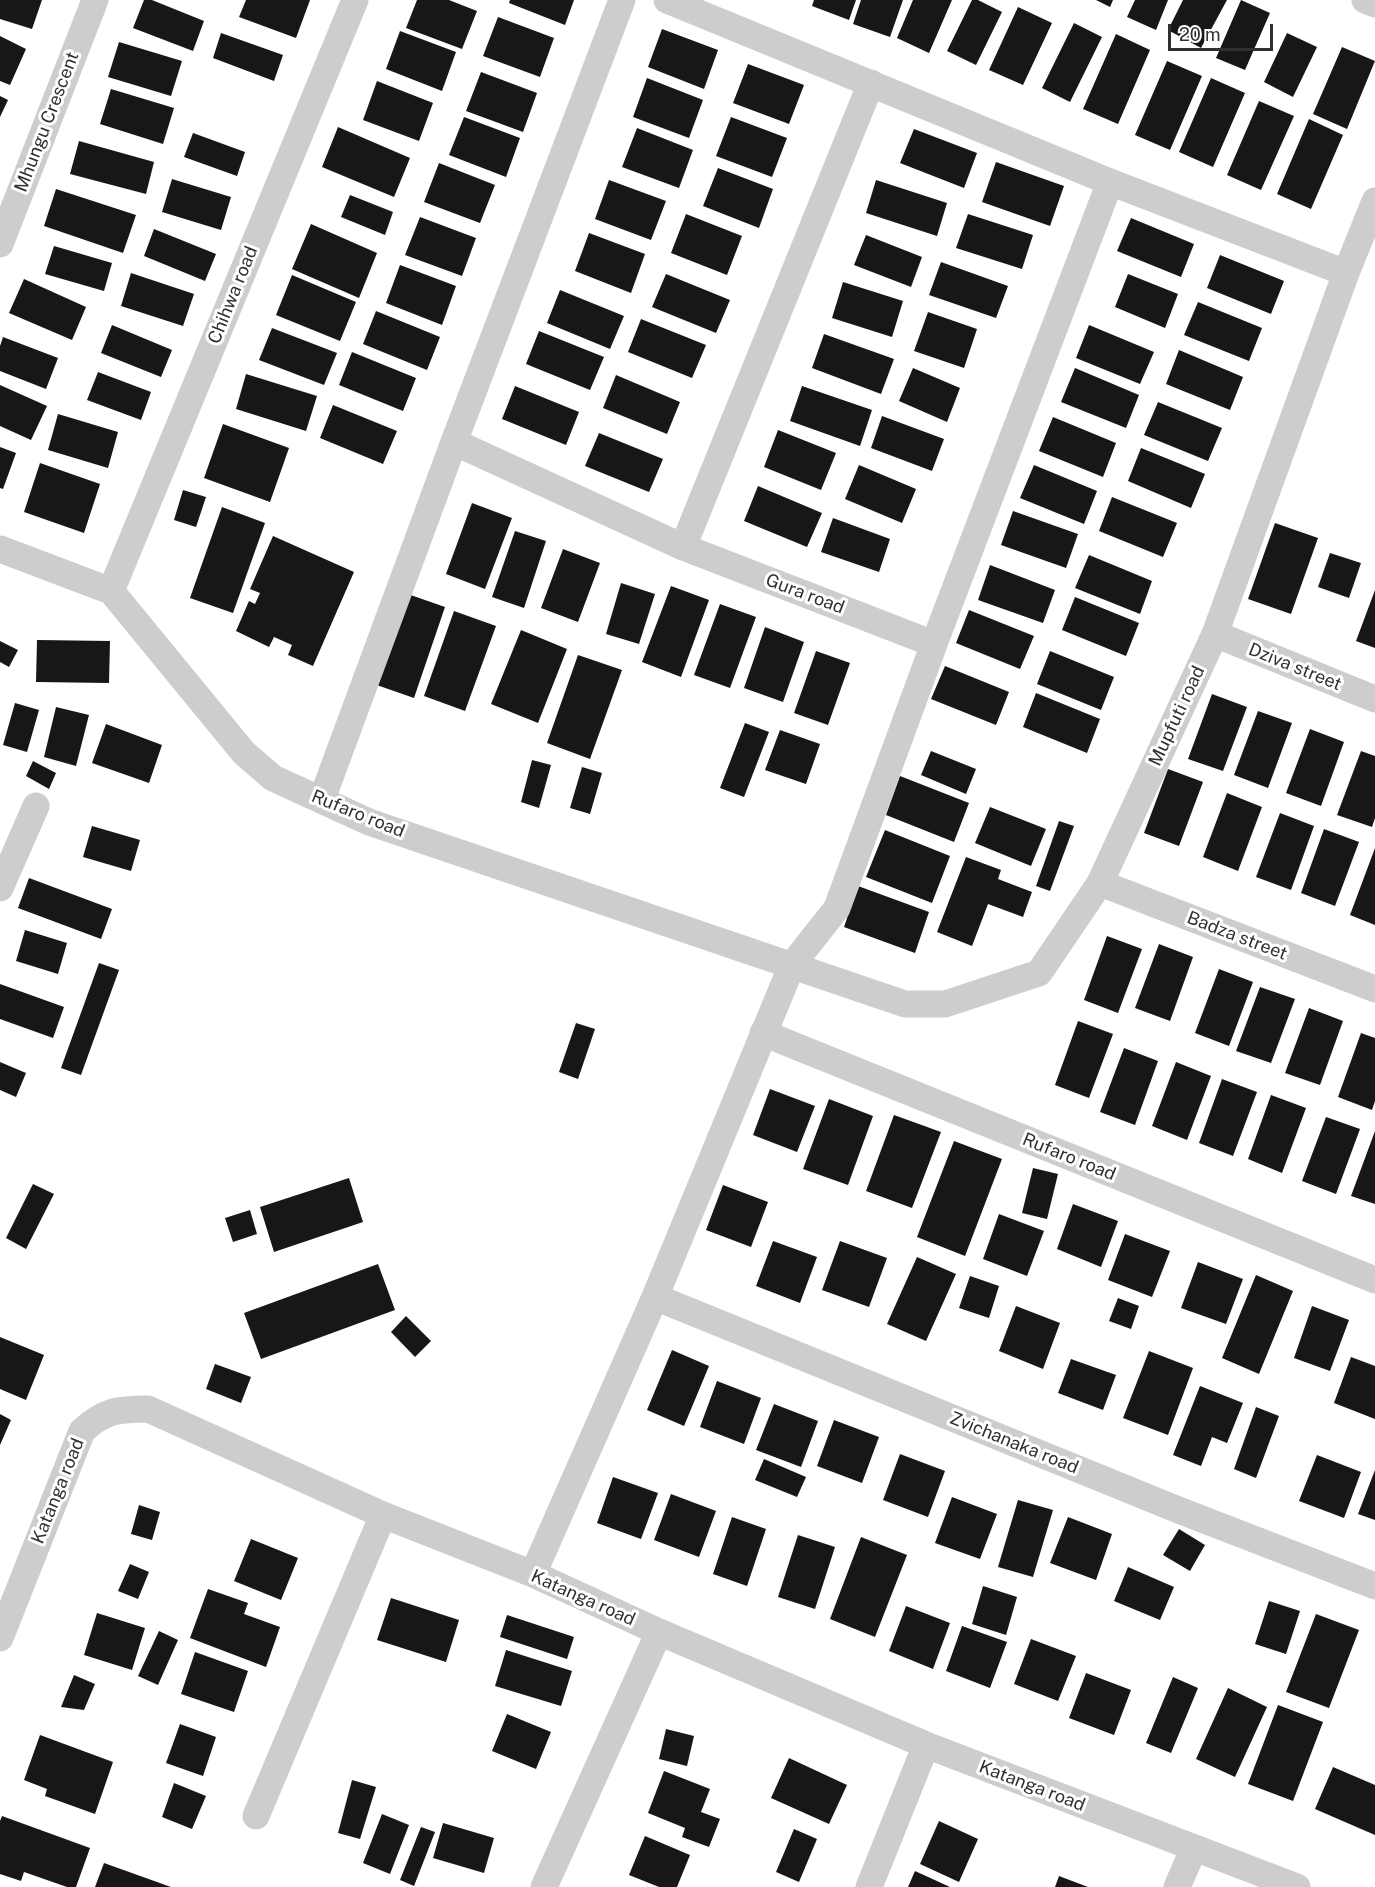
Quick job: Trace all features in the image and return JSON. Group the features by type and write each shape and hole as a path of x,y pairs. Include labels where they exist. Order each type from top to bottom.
{"street":[{"name":"Mhungu Crescent","path":"0,244 95,0"},
{"name":"Chihwa road","path":"111,591 355,0"},
{"path":"322,799 454,442 622,0"},
{"path":"667,0 1110,182 1346,273"},
{"path":"1365,0 1375,4"},
{"path":"683,547 871,83"},
{"path":"533,1574 655,1297 792,965 837,908 934,644 1110,182"},
{"name":"Mupfuti road","path":"792,965 905,1004 945,1004 1039,973 1100,883 1215,634 1346,273 1375,201"},
{"name":"Gura road","path":"454,442 683,547 934,644"},
{"name":"Rufaro road","path":"0,549 111,591 244,753 273,778 369,822 792,965"},
{"name":"Dziva street","path":"1215,634 1375,699"},
{"path":"0,888 36,806"},
{"name":"Badza street","path":"1100,883 1375,989"},
{"name":"Rufaro road","path":"763,1033 1375,1280"},
{"name":"Zvichanaka road","path":"655,1297 1181,1511 1375,1586"},
{"name":"Katanga road","path":"0,1638 82,1431 96,1419 120,1409 148,1409 383,1515 533,1574 659,1632 926,1745 1297,1887"},
{"path":"256,1816 383,1515"},
{"path":"544,1887 659,1632"},
{"path":"869,1887 926,1745"},
{"path":"1177,1887 1194,1848"}],"building":[{"path":"0,0 42,0 32,29 0,19"},
{"path":"144,0 152,0 204,21 193,51 133,28"},
{"path":"246,0 310,0 296,38 239,17"},
{"path":"417,0 449,0 477,11 462,49 406,28"},
{"path":"510,0 574,0 565,25 509,3"},
{"path":"814,0 856,0 849,20 812,6"},
{"path":"861,0 903,0 890,37 853,24"},
{"path":"913,0 952,0 929,53 897,38"},
{"path":"972,0 978,0 1002,12 976,65 947,51"},
{"path":"1096,0 1113,0 1110,7"},
{"path":"1135,0 1168,0 1156,30 1127,17"},
{"path":"1183,0 1227,0 1201,48 1168,30"},
{"path":"1241,0 1270,13 1245,70 1216,58"},
{"path":"1018,7 1052,23 1023,85 989,70"},
{"path":"498,17 554,38 540,77 483,56"},
{"path":"1074,23 1102,37 1070,102 1042,88"},
{"path":"662,29 718,50 704,89 648,67"},
{"path":"400,31 456,52 442,91 386,69"},
{"path":"221,33 283,55 274,81 213,58"},
{"path":"1287,33 1317,47 1293,97 1264,82"},
{"path":"1116,34 1150,50 1118,124 1083,109"},
{"path":"0,36 26,49 10,85 0,81"},
{"path":"119,42 182,61 171,96 108,77"},
{"path":"1342,47 1375,61 1347,129 1313,114"},
{"path":"1167,61 1202,76 1170,150 1135,135"},
{"path":"748,64 804,85 789,124 733,103"},
{"path":"481,72 537,93 523,132 466,111"},
{"path":"647,78 703,100 689,138 633,117"},
{"path":"1211,78 1245,93 1213,167 1179,152"},
{"path":"377,81 433,103 419,141 363,120"},
{"path":"111,89 174,108 163,144 100,124"},
{"path":"0,96 8,100 0,117"},
{"path":"1259,101 1294,116 1261,190 1227,175"},
{"path":"464,117 520,138 506,177 449,155"},
{"path":"731,117 787,138 772,177 716,156"},
{"path":"1309,119 1343,135 1311,209 1277,194"},
{"path":"338,127 410,158 394,197 322,167"},
{"path":"637,128 693,150 679,188 622,167"},
{"path":"914,129 977,153 964,188 900,163"},
{"path":"193,133 245,152 237,176 184,157"},
{"path":"79,141 154,162 146,194 70,174"},
{"path":"996,162 1064,186 1050,226 982,202"},
{"path":"439,163 495,185 480,223 424,202"},
{"path":"718,168 773,189 759,228 703,206"},
{"path":"172,179 231,197 221,230 162,212"},
{"path":"609,180 666,201 651,240 595,219"},
{"path":"876,180 947,203 937,236 866,213"},
{"path":"56,189 136,215 123,253 44,226"},
{"path":"350,195 393,212 385,235 341,217"},
{"path":"686,214 742,236 727,275 671,253"},
{"path":"968,214 1033,235 1022,269 956,248"},
{"path":"420,217 476,238 462,276 405,255"},
{"path":"1131,218 1194,244 1181,277 1117,251"},
{"path":"311,224 377,253 359,298 292,269"},
{"path":"154,229 216,254 205,281 144,256"},
{"path":"589,233 645,254 631,293 575,271"},
{"path":"866,235 922,257 911,287 854,265"},
{"path":"54,246 112,263 104,291 45,274"},
{"path":"1220,255 1284,281 1271,314 1207,288"},
{"path":"941,262 1008,286 996,318 929,295"},
{"path":"400,265 456,286 442,325 386,303"},
{"path":"131,273 194,294 183,326 121,306"},
{"path":"666,274 730,300 716,333 652,307"},
{"path":"1128,274 1178,294 1165,328 1115,307"},
{"path":"292,275 356,302 340,341 276,315"},
{"path":"24,279 86,307 72,340 9,313"},
{"path":"843,282 903,301 892,337 832,318"},
{"path":"560,290 624,316 610,349 547,323"},
{"path":"1198,302 1262,328 1249,361 1184,335"},
{"path":"376,311 440,337 427,370 363,344"},
{"path":"928,312 977,329 964,368 914,351"},
{"path":"641,319 706,345 692,378 628,352"},
{"path":"112,325 172,350 161,377 101,353"},
{"path":"1089,325 1154,352 1140,384 1076,358"},
{"path":"272,328 337,353 324,385 259,360"},
{"path":"539,331 604,357 590,390 526,364"},
{"path":"824,334 894,359 881,394 812,368"},
{"path":"3,337 58,358 46,389 0,371 0,346"},
{"path":"1179,350 1243,377 1230,410 1166,384"},
{"path":"352,352 416,378 403,411 339,385"},
{"path":"913,368 960,388 947,422 899,401"},
{"path":"1075,368 1139,395 1126,428 1061,402"},
{"path":"98,372 151,392 141,420 87,400"},
{"path":"246,374 317,396 306,431 236,409"},
{"path":"616,375 680,402 667,434 603,408"},
{"path":"0,385 47,406 31,440 0,426"},
{"path":"515,386 579,412 566,445 502,419"},
{"path":"802,386 872,410 860,446 790,421"},
{"path":"1158,402 1222,428 1208,461 1144,435"},
{"path":"333,405 397,431 383,464 320,438"},
{"path":"58,414 118,432 108,468 48,450"},
{"path":"882,416 944,439 932,471 871,448"},
{"path":"1053,417 1116,443 1103,477 1039,451"},
{"path":"223,424 289,448 270,502 204,478"},
{"path":"778,430 836,453 821,490 764,467"},
{"path":"599,433 663,459 649,492 585,466"},
{"path":"0,447 16,453 3,489 0,488"},
{"path":"1141,448 1205,474 1191,508 1128,481"},
{"path":"40,463 100,484 84,533 24,512"},
{"path":"859,465 916,489 902,523 845,499"},
{"path":"1034,465 1097,491 1084,524 1020,498"},
{"path":"758,486 822,513 807,547 744,521"},
{"path":"183,490 206,497 196,527 174,520"},
{"path":"1112,497 1177,523 1163,557 1099,531"},
{"path":"472,503 512,518 485,589 446,574"},
{"path":"222,507 265,523 233,613 190,598"},
{"path":"1013,511 1078,534 1066,568 1001,545"},
{"path":"833,518 890,539 879,572 821,552"},
{"path":"1275,523 1318,538 1291,614 1248,599"},
{"path":"515,531 546,541 524,608 492,597"},
{"path":"273,536 354,572 313,666 288,655 292,645 274,637 269,647 236,631 249,601 255,604 260,593 250,589"},
{"path":"563,549 600,563 578,622 541,608"},
{"path":"1330,553 1361,563 1349,598 1318,587"},
{"path":"1089,555 1152,581 1140,614 1075,588"},
{"path":"990,565 1055,590 1043,623 978,600"},
{"path":"621,583 655,594 639,644 606,634"},
{"path":"671,586 709,600 681,677 642,662"},
{"path":"1375,590 1375,648 1356,641"},
{"path":"402,592 445,607 414,698 371,683"},
{"path":"1075,597 1139,623 1126,656 1062,630"},
{"path":"720,604 756,617 730,688 694,675"},
{"path":"969,610 1034,636 1020,669 956,643"},
{"path":"454,611 496,626 465,711 424,696"},
{"path":"765,627 804,642 783,702 744,688"},
{"path":"521,630 567,649 538,723 491,704"},
{"path":"37,640 110,641 109,683 36,682"},
{"path":"0,641 18,650 9,667 0,662"},
{"path":"816,651 850,663 828,725 794,713"},
{"path":"1050,651 1114,677 1101,710 1037,684"},
{"path":"578,655 622,670 590,759 547,743"},
{"path":"945,666 1009,692 996,725 931,699"},
{"path":"1036,693 1100,719 1087,753 1023,727"},
{"path":"1212,694 1247,707 1223,771 1188,759"},
{"path":"15,703 39,710 27,752 3,745"},
{"path":"56,707 89,715 76,766 44,757"},
{"path":"1258,711 1292,723 1268,788 1234,775"},
{"path":"745,723 769,732 744,797 720,788"},
{"path":"106,724 162,745 149,783 92,763"},
{"path":"1310,729 1344,742 1321,806 1286,793"},
{"path":"780,730 820,744 806,784 765,770"},
{"path":"931,751 976,769 966,794 921,775"},
{"path":"1361,751 1375,756 1375,818 1372,827 1337,815"},
{"path":"532,760 551,765 539,808 521,802"},
{"path":"33,761 56,773 49,789 26,776"},
{"path":"582,767 602,773 590,814 570,808"},
{"path":"1168,769 1203,782 1179,846 1144,833"},
{"path":"900,776 969,803 954,842 886,815"},
{"path":"1227,793 1262,807 1238,871 1203,857"},
{"path":"990,807 1046,829 1031,866 975,843"},
{"path":"1280,813 1314,826 1291,890 1256,877"},
{"path":"1059,821 1074,826 1050,891 1036,886"},
{"path":"92,826 140,840 131,871 83,857"},
{"path":"1324,829 1359,842 1335,906 1301,893"},
{"path":"885,830 950,856 932,903 866,877"},
{"path":"1375,848 1375,925 1350,915"},
{"path":"966,857 1001,870 998,879 1032,892 1023,917 988,904 972,946 937,932"},
{"path":"29,878 112,909 101,939 18,908"},
{"path":"858,886 929,912 915,953 844,927"},
{"path":"25,930 67,943 58,974 16,961"},
{"path":"1107,936 1142,949 1118,1013 1084,1000"},
{"path":"1159,944 1193,957 1170,1021 1135,1008"},
{"path":"99,963 119,970 81,1075 61,1068"},
{"path":"1219,969 1253,982 1229,1046 1195,1033"},
{"path":"0,984 64,1007 53,1038 0,1019"},
{"path":"1260,987 1295,999 1271,1063 1236,1051"},
{"path":"1309,1008 1343,1021 1320,1085 1285,1073"},
{"path":"1078,1021 1113,1034 1089,1098 1055,1085"},
{"path":"576,1023 595,1029 578,1079 559,1072"},
{"path":"1361,1033 1375,1038 1375,1101 1372,1110 1338,1097"},
{"path":"1124,1048 1158,1061 1135,1125 1100,1112"},
{"path":"0,1062 26,1073 16,1097 0,1090"},
{"path":"1176,1062 1211,1076 1187,1140 1152,1126"},
{"path":"1222,1079 1257,1092 1233,1156 1199,1143"},
{"path":"770,1089 815,1106 797,1152 753,1135"},
{"path":"1271,1095 1306,1108 1282,1173 1248,1159"},
{"path":"829,1099 873,1116 848,1185 803,1169"},
{"path":"894,1115 941,1132 912,1208 866,1191"},
{"path":"1326,1117 1360,1129 1336,1194 1302,1181"},
{"path":"1375,1131 1375,1204 1351,1196"},
{"path":"954,1141 1002,1159 965,1256 917,1237"},
{"path":"1033,1168 1058,1174 1047,1219 1022,1213"},
{"path":"349,1178 363,1222 274,1252 260,1207"},
{"path":"33,1184 54,1194 26,1249 6,1238"},
{"path":"723,1185 768,1202 751,1247 706,1230"},
{"path":"1073,1204 1118,1221 1101,1267 1057,1249"},
{"path":"250,1210 257,1234 233,1242 225,1218"},
{"path":"999,1214 1044,1231 1027,1276 983,1259"},
{"path":"1125,1234 1170,1251 1152,1297 1108,1280"},
{"path":"773,1241 817,1257 800,1303 756,1286"},
{"path":"840,1241 887,1258 869,1307 822,1290"},
{"path":"917,1257 956,1274 926,1341 887,1324"},
{"path":"1198,1262 1243,1279 1226,1324 1181,1308"},
{"path":"378,1264 395,1310 261,1359 244,1313"},
{"path":"1256,1275 1293,1291 1259,1374 1222,1358"},
{"path":"970,1276 999,1286 989,1318 959,1308"},
{"path":"1118,1298 1139,1306 1131,1329 1109,1321"},
{"path":"1016,1306 1060,1323 1043,1369 999,1351"},
{"path":"1312,1306 1349,1320 1330,1371 1294,1358"},
{"path":"406,1316 431,1341 415,1357 391,1332"},
{"path":"0,1337 44,1355 26,1400 0,1389"},
{"path":"672,1350 709,1366 684,1426 647,1410"},
{"path":"1149,1351 1193,1368 1168,1435 1123,1418"},
{"path":"1351,1357 1375,1366 1375,1419 1334,1403"},
{"path":"1071,1359 1116,1375 1103,1410 1058,1393"},
{"path":"215,1364 251,1377 241,1403 206,1389"},
{"path":"717,1381 761,1398 744,1444 700,1427"},
{"path":"1200,1386 1243,1403 1227,1443 1212,1437 1201,1466 1173,1455"},
{"path":"774,1404 818,1421 801,1467 756,1450"},
{"path":"1256,1407 1279,1416 1256,1478 1234,1469"},
{"path":"0,1414 11,1420 0,1445"},
{"path":"834,1420 879,1437 862,1483 817,1466"},
{"path":"900,1454 945,1471 928,1517 883,1500"},
{"path":"1317,1455 1361,1472 1344,1518 1299,1501"},
{"path":"764,1459 806,1477 797,1497 755,1480"},
{"path":"1375,1470 1375,1520 1358,1514"},
{"path":"613,1477 658,1493 641,1539 597,1523"},
{"path":"671,1494 716,1511 699,1557 654,1540"},
{"path":"952,1497 997,1514 980,1559 935,1543"},
{"path":"1018,1500 1053,1510 1033,1577 998,1567"},
{"path":"139,1505 160,1512 152,1540 131,1534"},
{"path":"732,1517 766,1529 747,1586 713,1574"},
{"path":"1068,1517 1112,1534 1096,1580 1050,1563"},
{"path":"1179,1529 1205,1545 1190,1571 1163,1555"},
{"path":"798,1535 835,1547 815,1609 778,1597"},
{"path":"861,1537 907,1555 875,1637 830,1619"},
{"path":"251,1539 298,1558 281,1600 234,1581"},
{"path":"130,1564 149,1572 138,1599 118,1591"},
{"path":"1128,1567 1174,1587 1160,1620 1114,1601"},
{"path":"983,1586 1017,1597 1006,1635 972,1624"},
{"path":"208,1589 248,1603 244,1614 280,1627 266,1667 190,1638"},
{"path":"391,1598 459,1620 446,1662 377,1640"},
{"path":"1269,1601 1300,1611 1286,1654 1255,1644"},
{"path":"906,1606 950,1623 933,1669 889,1651"},
{"path":"97,1613 145,1628 132,1670 84,1655"},
{"path":"1316,1614 1359,1630 1329,1708 1286,1692"},
{"path":"507,1615 574,1637 567,1659 500,1637"},
{"path":"962,1626 1007,1642 990,1688 946,1671"},
{"path":"159,1631 178,1640 158,1685 138,1676"},
{"path":"1031,1639 1076,1656 1058,1701 1014,1684"},
{"path":"506,1650 572,1671 561,1706 495,1686"},
{"path":"195,1652 248,1671 234,1712 181,1694"},
{"path":"1086,1673 1131,1690 1114,1735 1069,1718"},
{"path":"74,1675 95,1684 84,1710 61,1707"},
{"path":"1173,1677 1198,1688 1171,1753 1146,1743"},
{"path":"1228,1688 1267,1707 1235,1777 1196,1759"},
{"path":"1278,1705 1323,1722 1293,1801 1248,1784"},
{"path":"507,1714 551,1732 536,1769 492,1751"},
{"path":"180,1724 216,1737 203,1776 166,1763"},
{"path":"666,1729 694,1736 687,1766 659,1759"},
{"path":"40,1735 113,1762 95,1814 45,1796 47,1789 24,1780"},
{"path":"789,1758 847,1785 829,1824 771,1798"},
{"path":"1333,1767 1375,1785 1375,1835 1315,1809"},
{"path":"664,1771 710,1789 701,1812 720,1819 709,1847 682,1837 685,1828 648,1813"},
{"path":"352,1780 376,1787 360,1839 338,1833"},
{"path":"174,1783 206,1796 192,1829 162,1817"},
{"path":"382,1814 409,1825 390,1874 363,1863"},
{"path":"2,1816 90,1848 76,1887 67,1887 24,1872 21,1881 0,1874 0,1821"},
{"path":"939,1821 978,1839 959,1882 920,1864"},
{"path":"443,1823 494,1838 484,1873 433,1858"},
{"path":"421,1827 435,1832 414,1886 400,1880"},
{"path":"794,1829 817,1839 799,1882 776,1872"},
{"path":"645,1836 690,1855 677,1887 659,1887 629,1875"},
{"path":"104,1863 171,1887 95,1887"},
{"path":"915,1871 950,1887 908,1887"},
{"path":"1059,1876 1088,1887 1055,1887"}]}
